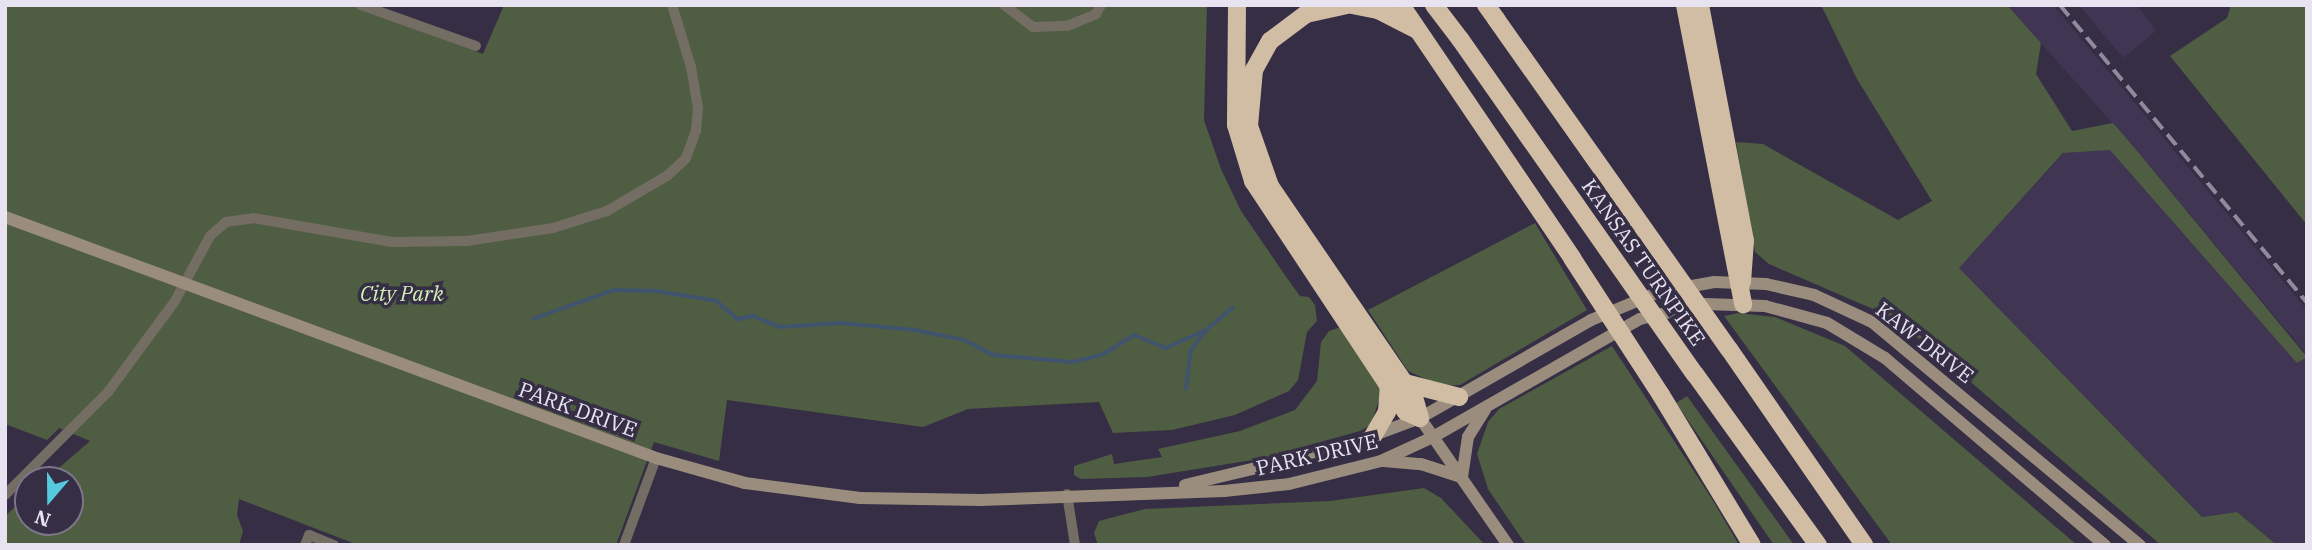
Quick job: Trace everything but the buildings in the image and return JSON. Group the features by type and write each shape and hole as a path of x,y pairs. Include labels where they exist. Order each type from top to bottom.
{"highway":[{"path":"1237,5 1236,125 1253,181 1323,274"},
{"path":"1347,5 1306,14 1286,25 1270,41 1254,70 1248,96 1249,125 1270,186 1323,274 1397,384 1406,412 1420,418"},
{"path":"1352,5 1378,10 1423,34"},
{"path":"1401,5 1423,34 1661,395 1728,500 1752,545"},
{"name":"KANSAS TURNPIKE","path":"1434,5 1818,545"},
{"path":"1685,5 1738,243"},
{"path":"1700,5 1738,243 1743,304"},
{"name":"KANSAS TURNPIKE","path":"1492,10 1864,545"},
{"path":"1397,384 1459,397"},
{"path":"1373,436 1387,412 1397,384"},
{"path":"1728,500 1763,545"}],"main road":[{"name":"PARK DRIVE","path":"5,217 186,281 656,458 746,483 860,498 981,500 1067,494 1265,488 1381,461 1433,437"},
{"name":"KAW DRIVE","path":"1420,418 1591,320 1631,302 1686,286 1742,282 1814,295 1872,322 2140,545"},
{"name":"KAW DRIVE","path":"1433,437 1640,320 1705,304 1743,304 1807,316 1857,339 2105,545"},
{"path":"1462,477 1468,437 1488,406"},
{"name":"PARK DRIVE","path":"1164,490 1251,472 1373,436 1420,418"},
{"path":"1420,418 1508,545"},
{"path":"1381,461 1421,464 1462,477"}],"street":[{"path":"361,5 476,46"},
{"path":"5,495 108,392 186,281 210,236 238,218 392,242 467,241 553,228 619,204 667,176 686,158 696,131 695,84 672,5"},
{"path":"1004,5 1034,27 1067,26 1096,14 1101,5"},
{"path":"624,545 656,458"},
{"path":"1067,494 1075,545"},
{"path":"307,540 334,545"}],"shaded area":[{"path":"2007,5 2053,5 2307,310 2307,355 2133,146"},
{"path":"2079,5 2137,5 2156,31 2123,58"},
{"path":"2110,149 2297,362 2307,357 2307,545 2278,545 2237,512 2202,517 1958,268 2064,153"}],"green space":[{"name":"City Park","path":"5,5 351,5 483,54 504,5 1207,5 1204,120 1221,169 1241,211 1287,278 1300,296 1309,297 1315,305 1317,321 1307,332 1298,380 1289,391 1235,415 1172,430 1113,433 1099,402 968,409 923,427 727,400 719,461 654,442 616,545 358,545 239,499 237,515 243,531 239,545 5,545 5,516 14,508 14,536 84,536 84,466 61,466 90,441 59,428 47,440 5,424"},
{"path":"1821,5 2007,5 2041,43 2036,74 2072,131 2113,123 2133,146 2307,357 2297,363 2110,150 2063,153 1959,268 2202,517 2237,512 2277,545 2161,545 1923,341 1873,309 1769,264 1755,252 1736,142 1763,144 1898,220 1932,201 1857,79"},
{"path":"2231,5 2307,5 2307,225 2170,56 2227,18"},
{"path":"1535,223 1587,310 1460,385 1441,386 1408,371 1368,310"},
{"path":"1738,313 1775,317 1845,346 2077,545 1892,545 1724,316"},
{"path":"1341,327 1382,390 1371,425 1360,431 1259,459 1147,477 1081,479 1074,475 1074,466 1112,454 1114,464 1162,457 1158,449 1240,431 1295,410 1317,381 1321,342 1329,331"},
{"path":"1612,346 1739,545 1526,545 1488,489 1477,454 1488,422 1499,409"},
{"path":"1687,396 1794,545 1774,545 1676,403"},
{"path":"1424,488 1441,498 1485,545 1098,545 1094,533 1099,521 1145,509 1330,501"}],"waterway":[{"path":"533,319 614,290 656,291 717,301 738,319 753,316 780,327 841,323 915,330 965,340 993,355 1073,362 1104,354 1135,335 1166,348 1206,330"},
{"path":"1186,389 1191,350 1206,330 1233,307"}],"railway":[{"path":"2060,5 2307,302"}]}
